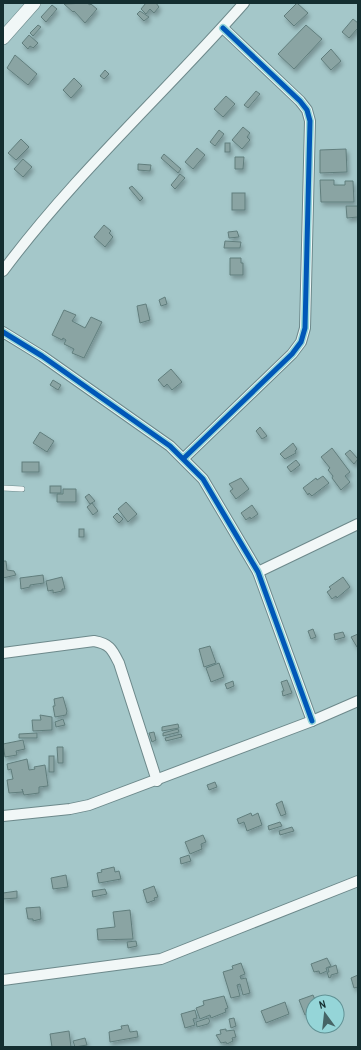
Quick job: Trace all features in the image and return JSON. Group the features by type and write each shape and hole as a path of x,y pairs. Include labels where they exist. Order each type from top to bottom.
{"street":[{"path":"3,38 34,3"},
{"path":"3,271 26,240 116,138 222,28 244,3"},
{"path":"184,458 292,354 301,342 305,328 310,121 306,110 300,101 222,28"},
{"path":"3,332 61,369 170,446 184,458 203,479 258,572 312,721"},
{"path":"258,572 358,524"},
{"path":"3,653 94,641 105,643 112,650 119,663 157,781"},
{"path":"3,816 83,806 157,781 312,721 358,701"},
{"path":"3,980 161,959 358,881"}],"lane":[{"path":"3,488 22,489"}],"building":[{"path":"87,3 90,5 91,4 97,9 85,23 74,11 73,12 64,4"},
{"path":"146,3 156,3 159,7 154,13 150,9 146,14 141,9"},
{"path":"297,3 308,13 294,26 284,16"},
{"path":"52,5 57,9 46,22 41,17"},
{"path":"140,11 149,17 144,21 137,14"},
{"path":"353,19 358,23 358,28 349,38 342,32"},
{"path":"38,25 41,27 33,36 30,33"},
{"path":"306,25 322,39 294,69 278,54"},
{"path":"29,35 38,43 33,48 30,46 28,49 22,43"},
{"path":"331,49 341,61 331,70 321,59"},
{"path":"15,55 37,74 28,85 7,68"},
{"path":"105,70 109,74 104,79 100,76"},
{"path":"74,78 82,86 71,98 63,90"},
{"path":"256,91 260,94 248,108 244,105"},
{"path":"226,96 235,104 223,117 214,109"},
{"path":"243,127 250,133 247,137 250,140 242,149 232,140"},
{"path":"219,130 224,134 215,146 210,142"},
{"path":"21,139 29,147 16,160 8,153"},
{"path":"225,143 230,143 230,152 225,152"},
{"path":"197,148 205,155 193,169 185,162"},
{"path":"346,149 347,172 320,173 320,150"},
{"path":"164,154 181,169 178,173 161,158"},
{"path":"235,157 244,157 243,169 235,169"},
{"path":"23,159 32,167 23,177 14,169"},
{"path":"138,164 151,165 150,171 138,170"},
{"path":"180,174 185,178 175,189 171,185"},
{"path":"320,180 334,180 334,185 345,185 345,181 353,181 354,202 321,202"},
{"path":"132,186 143,198 140,201 129,188"},
{"path":"232,193 245,193 245,210 232,210"},
{"path":"346,206 358,206 358,217 347,218"},
{"path":"104,225 111,231 109,233 113,237 105,247 94,237"},
{"path":"237,231 239,237 229,238 228,232"},
{"path":"225,241 241,242 240,248 224,248"},
{"path":"230,258 241,258 241,263 243,263 243,275 230,275"},
{"path":"165,297 167,304 161,306 159,300"},
{"path":"146,304 150,320 140,323 137,306"},
{"path":"64,310 76,315 72,321 85,328 91,317 102,322 84,358 72,353 74,349 64,344 66,340 63,338 62,340 52,335"},
{"path":"171,369 182,382 172,390 167,384 164,387 158,380"},
{"path":"53,380 61,385 58,390 50,385"},
{"path":"260,427 267,436 262,439 256,431"},
{"path":"40,432 54,441 47,452 33,443"},
{"path":"293,443 297,449 295,451 296,453 285,459 280,454"},
{"path":"332,448 350,472 345,476 350,482 341,490 328,470 330,468 321,457"},
{"path":"350,450 358,459 354,464 345,454"},
{"path":"296,460 300,465 291,472 287,467"},
{"path":"22,462 39,462 39,472 22,472"},
{"path":"323,476 329,483 312,496 309,493 308,495 303,488 316,478 317,480"},
{"path":"241,478 249,489 236,499 230,491 233,489 229,484"},
{"path":"50,486 61,486 61,493 50,493"},
{"path":"63,489 76,489 76,502 57,502 57,494 63,494"},
{"path":"89,494 95,501 90,504 85,497"},
{"path":"126,502 137,514 128,522 118,509"},
{"path":"92,503 98,511 93,515 87,507"},
{"path":"252,505 258,514 251,519 250,517 246,520 241,513"},
{"path":"117,513 123,519 119,523 113,517"},
{"path":"79,529 84,529 84,537 79,537"},
{"path":"3,561 6,561 7,570 14,571 16,575 3,578"},
{"path":"43,575 44,583 30,585 30,587 21,589 20,578"},
{"path":"62,577 65,589 53,593 53,590 48,591 46,581"},
{"path":"343,577 350,587 337,598 336,596 332,599 327,592 331,589 329,587"},
{"path":"313,629 316,637 311,639 308,631"},
{"path":"343,632 345,637 335,640 334,634"},
{"path":"358,634 358,647 357,647 351,637"},
{"path":"210,646 216,663 204,667 199,649"},
{"path":"219,663 224,677 211,682 206,668"},
{"path":"287,680 292,693 283,696 282,691 284,691 281,682"},
{"path":"233,681 234,686 227,689 225,684"},
{"path":"63,697 67,711 66,715 55,717 53,706 55,706 54,699"},
{"path":"40,715 52,717 52,730 33,731 32,720 41,720"},
{"path":"63,719 65,725 56,727 55,722"},
{"path":"178,724 179,728 162,731 162,727"},
{"path":"178,729 179,732 163,736 163,733"},
{"path":"154,732 156,740 152,742 149,733"},
{"path":"37,733 37,738 19,738 19,734"},
{"path":"181,734 182,737 166,741 165,738"},
{"path":"23,740 25,749 16,751 17,755 5,757 3,744"},
{"path":"57,747 63,747 63,763 58,763"},
{"path":"49,756 54,756 54,772 49,772"},
{"path":"27,759 29,770 35,769 34,767 45,765 48,786 39,787 39,793 24,795 23,792 9,793 7,780 13,779 11,769 8,770 7,764"},
{"path":"215,782 217,787 209,790 207,785"},
{"path":"282,801 286,814 281,816 276,804"},
{"path":"251,813 252,816 258,813 262,825 247,831 244,822 239,824 237,819"},
{"path":"280,822 282,826 269,830 268,826"},
{"path":"292,827 294,831 280,835 279,831"},
{"path":"203,835 206,842 201,844 202,849 190,854 185,842"},
{"path":"189,855 191,861 181,864 180,858"},
{"path":"114,867 115,872 119,871 121,879 99,883 97,873 102,872 101,870"},
{"path":"66,875 68,887 53,889 51,878"},
{"path":"154,886 158,897 147,903 143,890"},
{"path":"105,889 107,894 93,897 92,891"},
{"path":"17,891 17,898 3,899 3,893"},
{"path":"40,907 41,919 33,921 33,919 28,919 26,908"},
{"path":"130,910 133,939 98,940 97,929 115,927 113,912"},
{"path":"136,941 137,946 128,948 127,942"},
{"path":"327,958 331,966 326,968 327,971 320,974 319,971 314,972 311,964"},
{"path":"241,963 245,974 240,976 241,979 246,978 250,993 243,995 240,984 237,985 240,996 231,998 223,972 233,969 232,966"},
{"path":"336,965 338,973 331,975 329,978 327,972 329,972 328,968"},
{"path":"358,975 358,987 354,988 351,978"},
{"path":"224,996 228,1008 225,1009 226,1012 211,1018 210,1015 200,1019 196,1008 204,1005 203,1001"},
{"path":"305,998 305,1015 299,1000"},
{"path":"285,1002 289,1014 266,1023 261,1011"},
{"path":"195,1010 197,1018 193,1019 195,1025 185,1028 181,1014"},
{"path":"208,1018 210,1021 208,1024 197,1027 196,1022"},
{"path":"234,1018 236,1026 231,1028 229,1019"},
{"path":"128,1025 130,1032 137,1031 138,1037 110,1042 109,1032 122,1029 121,1026"},
{"path":"226,1029 226,1031 234,1030 236,1037 232,1038 233,1041 227,1044 226,1042 221,1043 216,1035 221,1034 220,1030"},
{"path":"69,1031 71,1047 52,1047 50,1034"},
{"path":"85,1038 87,1045 75,1047 73,1041"}],"cycle path":[{"path":"184,458 292,354 301,342 305,328 310,121 307,110 300,101 223,28"},
{"path":"3,332 42,356 170,446 203,479 258,572 312,721"}]}
